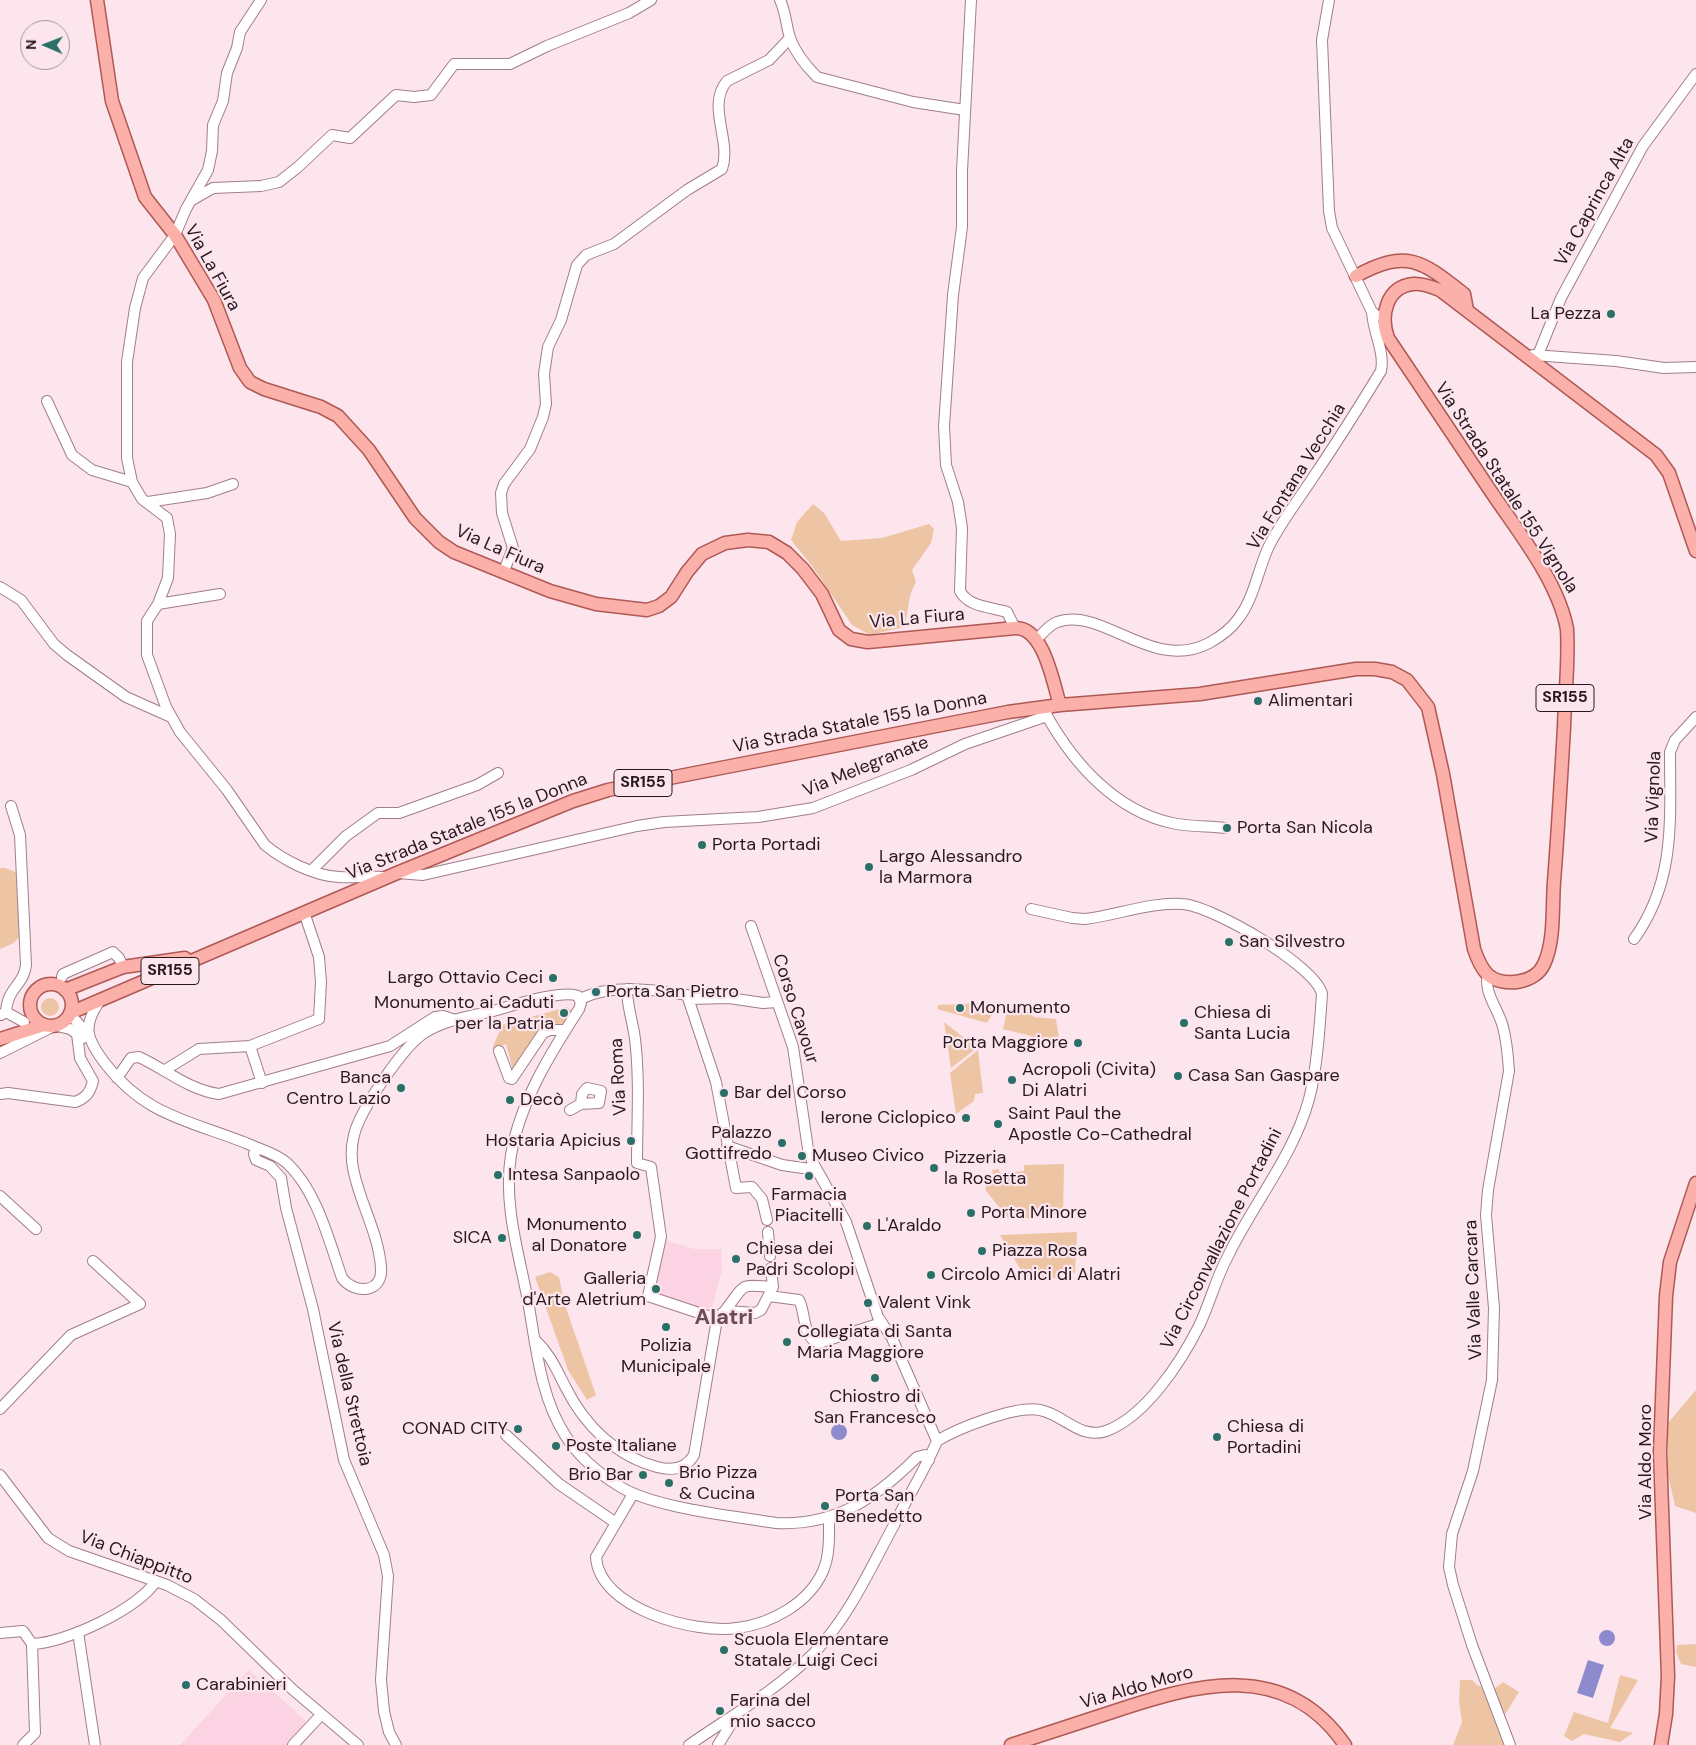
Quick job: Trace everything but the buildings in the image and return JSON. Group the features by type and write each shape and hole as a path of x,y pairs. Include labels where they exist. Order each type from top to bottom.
{"main road":[{"name":"Via La Fiura","path":"97,0 112,101 145,197 175,235 214,300 240,368 250,382 264,389 321,408 338,416 369,450 415,518 440,542 454,552 550,591 587,602 631,610 647,610 660,606 671,597 687,572 702,554 725,543 748,540 769,542 787,553 802,569 822,594 839,630 851,639 868,642 1015,628"},
{"path":"1356,276 1394,260 1409,260 1437,273 1464,294 1468,310"},
{"path":"1384,321 1384,311 1393,293 1401,287 1414,284 1440,290 1532,356 1656,455 1669,473 1696,551"},
{"name":"Via Strada Statale 155 Vignola","path":"1384,321 1388,338 1519,533 1554,591 1563,609 1567,629 1559,827 1549,945 1544,965 1529,980 1514,982 1497,980 1488,975"},
{"path":"1015,628 1028,630 1037,639 1060,705"},
{"name":"Via Strada Statale 155 la Donna","path":"165,968 209,953 573,801 608,790 1008,712 1047,712 1060,705 1200,694 1356,669 1375,668 1392,672 1407,680 1428,707 1434,727 1474,949 1480,964 1488,975"},
{"path":"65,990 123,967 165,968"},
{"path":"123,967 130,988"},
{"name":"SR155","path":"70,1014 130,988 165,968"},
{"path":"54,985 65,990 72,1003 70,1014 66,1020 51,1026 3,1038 24,1022 30,1008 32,996 42,987 54,985"},
{"path":"30,1008 36,1020 51,1026"},
{"name":"Via Aldo Moro","path":"1661,1745 1666,1714 1668,1676 1660,1452 1666,1296 1670,1262 1696,1183"},
{"name":"Via Aldo Moro","path":"1011,1745 1161,1695 1190,1688 1220,1684 1252,1686 1297,1699 1317,1714 1345,1745"}],"street":[{"path":"132,482 126,458 127,362 135,308 143,278 175,235 208,170 214,125 223,101 227,73 237,48 240,32 261,0"},
{"path":"191,201 213,188 261,186 279,182 332,135 350,138 396,95 431,95 454,64 510,64 547,46 629,13 651,0"},
{"path":"780,0 788,23 790,38 808,68 816,77 913,102 965,110"},
{"path":"971,0 965,110 962,227 953,295 944,426 946,465 958,502 962,528 960,591 963,598 971,602 1007,612 1015,628"},
{"path":"1329,0 1322,40 1329,211 1332,228 1372,312 1384,321"},
{"path":"504,571 513,548 502,513 501,493 530,449 543,417 546,404 544,374 548,347 561,320 577,265 586,254 614,244 686,190 722,169 724,149 718,103 724,85 727,81 769,60 790,38"},
{"name":"Via Caprinca Alta","path":"1532,356 1643,146 1696,74"},
{"name":"Via Fontana Vecchia","path":"1037,639 1057,623 1071,620 1088,622 1150,648 1165,650 1192,649 1211,642 1230,629 1243,611 1270,546 1381,371 1382,356 1374,335 1372,312"},
{"path":"1532,356 1664,368 1696,367"},
{"path":"47,401 72,454 92,470 132,482"},
{"name":"Via Melegranate","path":"132,482 142,498 167,518 170,534 168,578 158,604 147,621 147,655 166,707 193,751 227,790 265,844 273,851 311,871 339,877 424,875 664,822 758,817 806,810 911,770 965,744 1047,712"},
{"path":"148,502 207,493 233,484"},
{"path":"0,587 21,600 54,644 67,655 126,697 171,717"},
{"path":"158,604 220,594"},
{"path":"1047,712 1058,735 1086,771 1125,803 1159,819 1173,823 1225,828"},
{"name":"Via Vignola","path":"1634,939 1659,892 1665,874 1671,827 1670,752 1672,745 1696,717"},
{"path":"311,871 346,836 378,814 399,812 477,785 498,773"},
{"path":"11,806 20,835 26,965 25,973 10,994 3,1014 24,1022"},
{"name":"Via Circonvallazione Portadini","path":"937,1441 963,1428 1011,1412 1038,1409 1048,1411 1086,1432 1105,1432 1126,1421 1144,1406 1163,1382 1199,1326 1228,1256 1284,1158 1309,1100 1322,994 1318,984 1310,976 1273,947 1211,911 1197,906 1167,904 1084,919 1031,909"},
{"path":"165,1070 199,1049 250,1046 319,1020 321,982 319,957 304,912"},
{"name":"Corso Cavour","path":"751,926 793,1047 808,1149 815,1170 846,1222 882,1323 892,1338 937,1441"},
{"path":"62,977 63,974 113,952 119,958 123,967"},
{"name":"Via Valle Carcara","path":"1488,975 1486,984 1503,1025 1508,1046 1509,1066 1488,1190 1486,1215 1494,1308 1495,1355 1492,1380 1473,1471 1452,1534 1449,1567 1472,1645 1510,1745"},
{"path":"580,999 596,992 627,990 687,994 716,1082 736,1188 752,1187 758,1192 767,1220"},
{"name":"Via Roma","path":"627,990 628,1007 636,1040 638,1077 637,1163 651,1167 661,1237 648,1296 716,1319"},
{"path":"70,1014 117,1078 157,1110 181,1121 256,1148 286,1162 306,1187 342,1278 348,1286 356,1290 365,1290 374,1286 381,1271 380,1259 354,1173 352,1146 354,1134 364,1112 404,1051 426,1032 455,1020 570,994 580,999"},
{"path":"688,999 729,998 763,1003 776,1002"},
{"path":"580,999 579,1010 533,1089 521,1118 511,1156 511,1214 540,1363 552,1408 564,1433 576,1450 610,1480 633,1494 678,1506 776,1523 792,1524 829,1518 866,1499 917,1457 925,1455 929,1460"},
{"path":"90,1041 90,1019 99,1002"},
{"path":"117,1078 131,1058 138,1057 165,1070 190,1086 219,1094 390,1046 435,1017 444,1016 455,1020"},
{"path":"0,1053 51,1026 77,1034 90,1041"},
{"path":"499,1051 509,1078 512,1079 544,1033 550,1030 566,1030"},
{"path":"0,1094 8,1093 75,1102 84,1099 90,1092 93,1081 80,1058 77,1034"},
{"path":"250,1046 262,1083"},
{"path":"570,1110 581,1104"},
{"path":"727,1146 782,1165 815,1170"},
{"name":"Via della Strettoia","path":"256,1148 254,1154 256,1160 270,1166 280,1178 286,1208 313,1309 344,1460 384,1555 388,1576 381,1680 384,1711 389,1732 396,1745"},
{"path":"0,1196 36,1229"},
{"path":"768,1234 770,1256"},
{"path":"0,1409 71,1335 140,1304 93,1261"},
{"path":"535,1340 549,1353 567,1390 596,1432 632,1457 664,1469 679,1468 694,1455 716,1319 720,1313 726,1311 759,1312 771,1292 771,1268"},
{"path":"726,1311 744,1286 799,1300 809,1334 812,1339 818,1342 882,1323"},
{"path":"540,1363 545,1357 552,1360"},
{"path":"506,1435 559,1484 616,1523"},
{"path":"689,1745 737,1715 813,1654 833,1631 851,1605 929,1460 937,1441"},
{"name":"Via Chiappitto","path":"0,1475 48,1538 69,1550 95,1561 156,1581 194,1598 214,1614 321,1714 358,1745"},
{"path":"633,1494 596,1557 599,1574 610,1587 632,1605 655,1617 705,1627 735,1629 750,1626 782,1612 808,1594 823,1570 827,1557 829,1518"},
{"path":"32,1644 44,1644 100,1623 150,1591 156,1581"},
{"path":"0,1633 23,1631 32,1644 35,1733 23,1745"},
{"path":"78,1632 95,1745"},
{"path":"293,1745 321,1714"},
{"path":"718,1745 737,1715"}],"shaded area":[{"path":"813,504 824,513 841,541 882,538 929,524 934,529 931,543 912,570 916,582 911,593 904,627 870,635 852,625 812,566 791,540 797,522"},
{"path":"0,868 18,873 19,937 14,943 0,949"},
{"path":"46,998 54,998 59,1003 57,1014 46,1016 41,1011 41,1003"},
{"path":"1000,1002 987,1023 937,1009 938,1005"},
{"path":"567,1007 572,1011 566,1024 544,1036 516,1081 506,1044 492,1049 502,1025"},
{"path":"1008,1007 1026,1010 1034,1017 1056,1019 1059,1039 1036,1040 1031,1036 1003,1029"},
{"path":"944,1022 977,1048 951,1068"},
{"path":"978,1050 983,1093 975,1094 974,1101 956,1114 950,1073"},
{"path":"1064,1164 1063,1217 1009,1219 986,1191 985,1182 994,1180 992,1170 999,1169 1000,1173 1024,1171 1024,1165"},
{"path":"1077,1232 1075,1273 1056,1274 1056,1278 1026,1279 1000,1235"},
{"path":"664,1240 695,1249 721,1249 722,1270 710,1315 650,1294"},
{"path":"550,1272 559,1277 564,1302 596,1395 587,1400 568,1370 535,1277"},
{"path":"1696,1390 1696,1513 1675,1506 1668,1475 1668,1423"},
{"path":"839,1424 847,1432 839,1440 831,1432"},
{"path":"1604,1630 1610,1630 1615,1635 1613,1644 1604,1646 1599,1641 1599,1635"},
{"path":"1696,1644 1696,1667 1681,1664 1676,1652 1677,1645"},
{"path":"1588,1660 1604,1665 1593,1698 1577,1693"},
{"path":"249,1670 315,1729 299,1745 180,1745"},
{"path":"1620,1675 1638,1680 1610,1728 1633,1733 1620,1742 1584,1734 1572,1741 1564,1736 1574,1712 1608,1723"},
{"path":"1460,1680 1472,1680 1477,1685 1493,1690 1503,1682 1519,1692 1504,1716 1516,1745 1453,1745 1462,1722 1459,1702"}],"place":[{"name":"La Pezza","path":"1611,314"},
{"name":"Alimentari","path":"1258,701"},
{"name":"Porta San Nicola","path":"1227,828"},
{"name":"Porta Portadi","path":"702,845"},
{"name":"Largo Alessandro la Marmora","path":"869,867"},
{"name":"San Silvestro","path":"1229,942"},
{"name":"Largo Ottavio Ceci","path":"553,978"},
{"name":"Porta San Pietro","path":"596,992"},
{"name":"Monumento","path":"960,1008"},
{"name":"Monumento ai Caduti per la Patria","path":"564,1013"},
{"name":"Chiesa di Santa Lucia","path":"1184,1023"},
{"name":"Porta Maggiore","path":"1078,1043"},
{"name":"Casa San Gaspare","path":"1178,1076"},
{"name":"Acropoli (Civita) Di Alatri","path":"1012,1080"},
{"name":"Banca Centro Lazio","path":"401,1088"},
{"name":"Bar del Corso","path":"724,1093"},
{"name":"Decò","path":"510,1100"},
{"name":"Ierone Ciclopico","path":"966,1118"},
{"name":"Saint Paul the Apostle Co-Cathedral","path":"998,1124"},
{"name":"Hostaria Apicius","path":"631,1141"},
{"name":"Palazzo Gottifredo","path":"782,1143"},
{"name":"Museo Civico","path":"802,1156"},
{"name":"Pizzeria la Rosetta","path":"934,1168"},
{"name":"Intesa Sanpaolo","path":"498,1175"},
{"name":"Farmacia Piacitelli","path":"809,1176"},
{"name":"Porta Minore","path":"971,1213"},
{"name":"L'Araldo","path":"867,1226"},
{"name":"Monumento al Donatore","path":"637,1235"},
{"name":"SICA","path":"502,1238"},
{"name":"Piazza Rosa","path":"982,1251"},
{"name":"Chiesa dei Padri Scolopi","path":"736,1259"},
{"name":"Circolo Amici di Alatri","path":"931,1275"},
{"name":"Galleria d'Arte Aletrium","path":"656,1289"},
{"name":"Valent Vink","path":"868,1303"},
{"name":"Polizia Municipale","path":"666,1327"},
{"name":"Collegiata di Santa Maria Maggiore","path":"787,1342"},
{"name":"Chiostro di San Francesco","path":"875,1378"},
{"name":"CONAD CITY","path":"518,1429"},
{"name":"Chiesa di Portadini","path":"1217,1437"},
{"name":"Poste Italiane","path":"556,1446"},
{"name":"Brio Bar","path":"643,1475"},
{"name":"Brio Pizza & Cucina","path":"669,1483"},
{"name":"Porta San Benedetto","path":"825,1506"},
{"name":"Scuola Elementare Statale Luigi Ceci","path":"724,1650"},
{"name":"Carabinieri","path":"186,1685"},
{"name":"Farina del mio sacco","path":"720,1711"}],"district":[{"name":"Alatri","path":"724,1318"}]}
